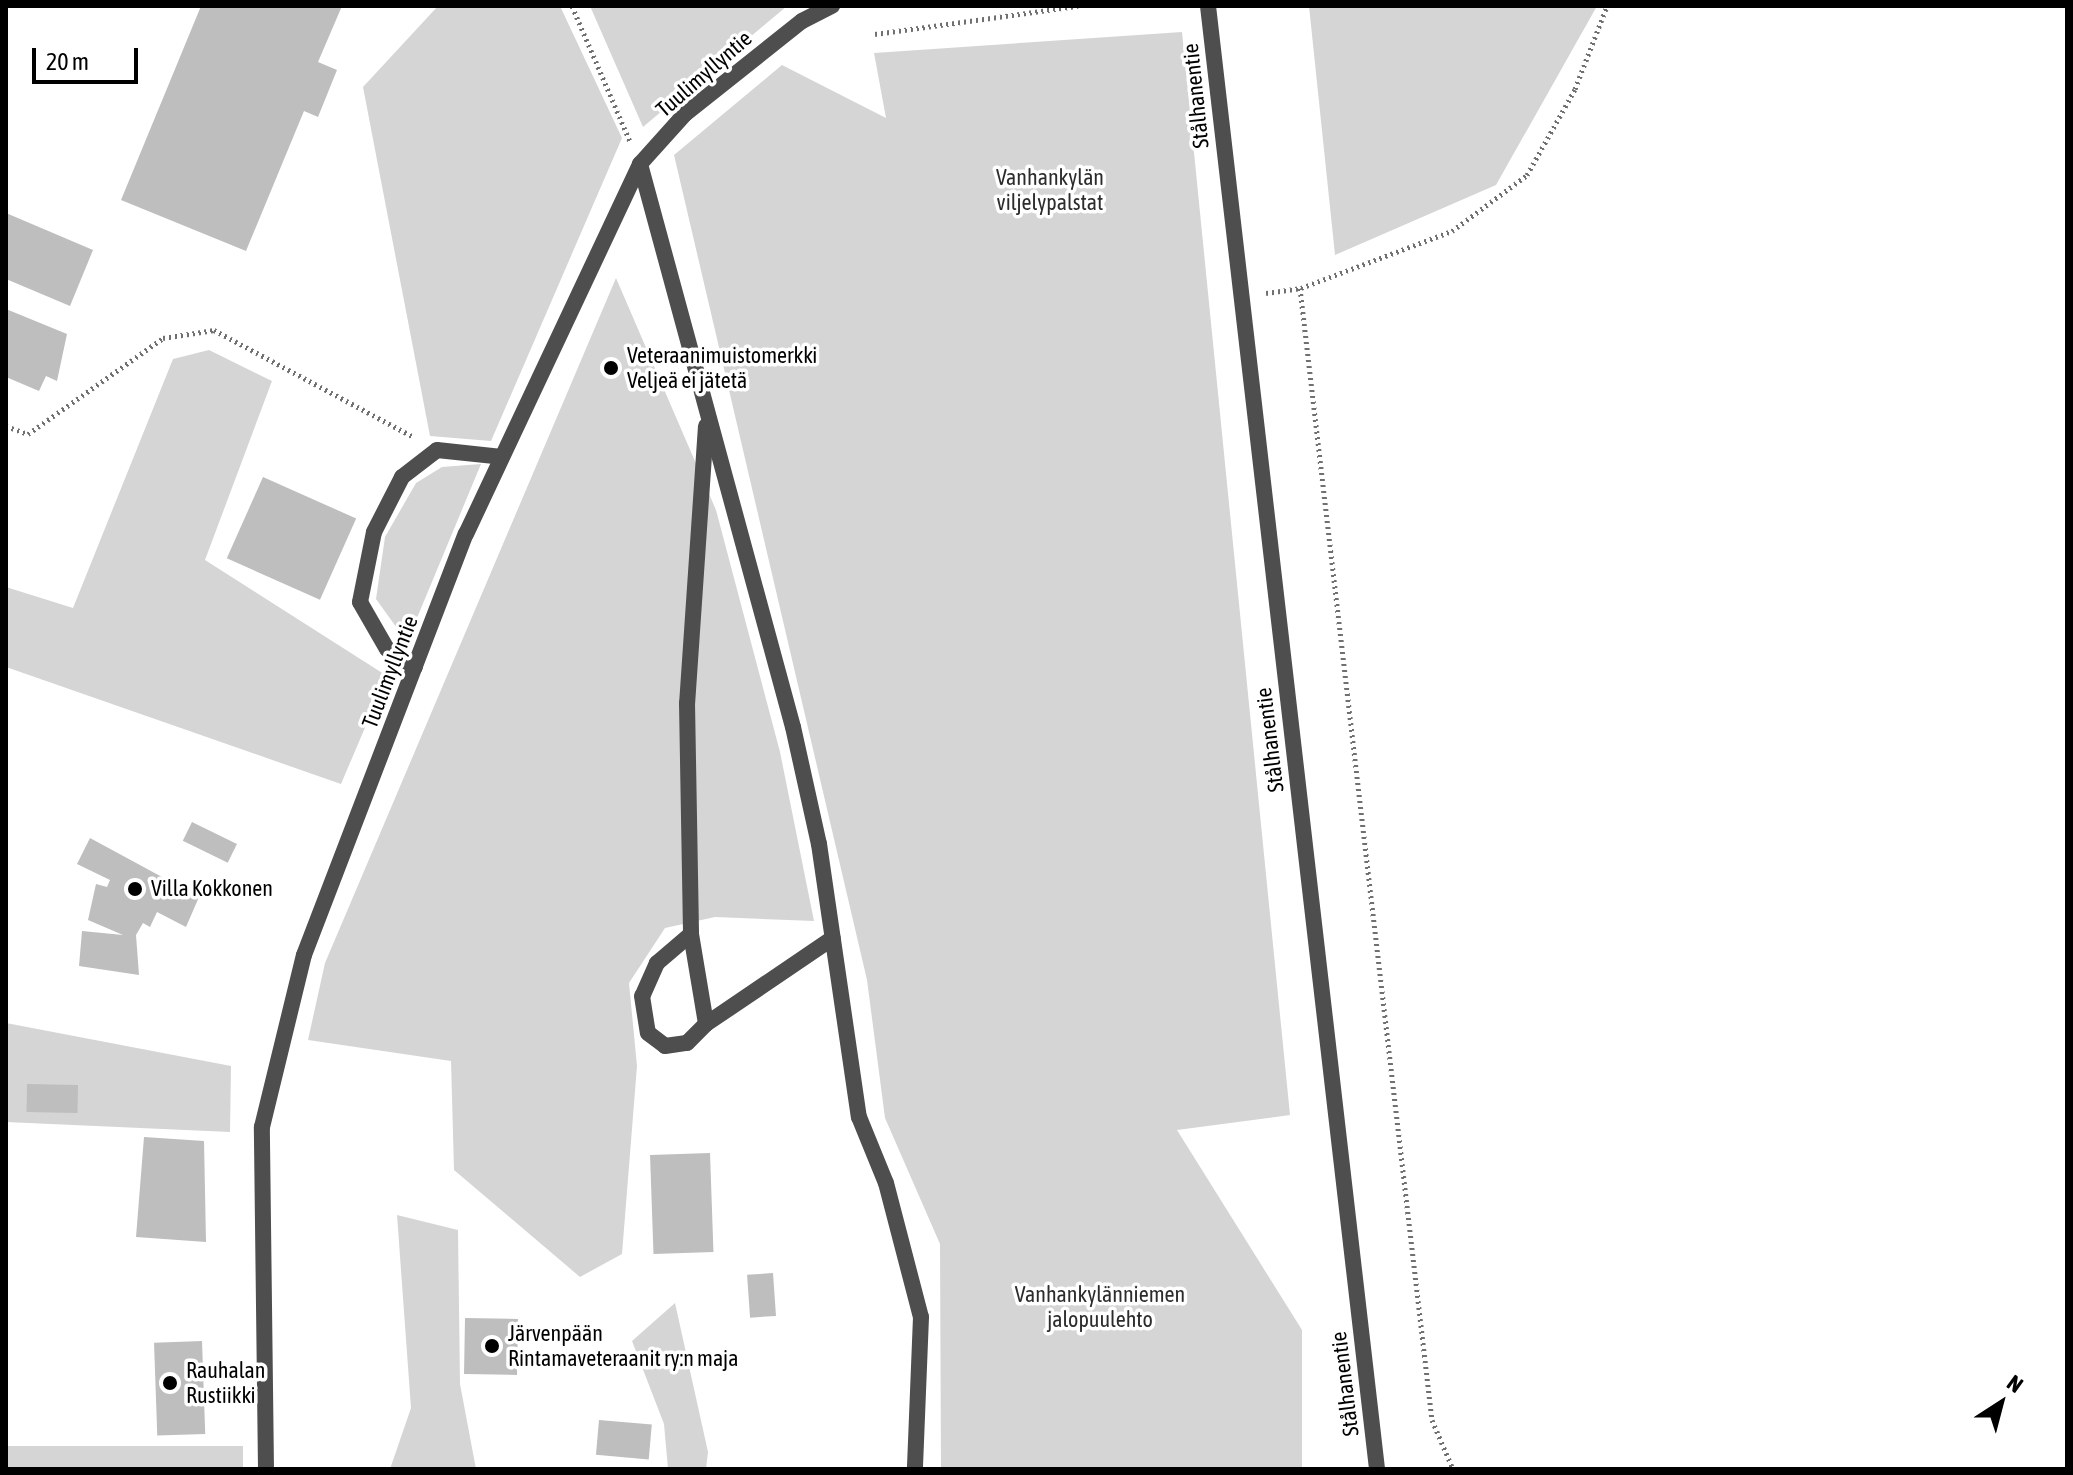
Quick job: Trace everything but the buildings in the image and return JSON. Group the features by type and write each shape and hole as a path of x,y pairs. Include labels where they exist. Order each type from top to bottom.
{"street":[{"name":"Tuulimyllyntie","path":"266,1469 262,1127 304,955 415,667 502,457 640,164 685,114 832,6"},
{"name":"Stålhanentie","path":"1208,6 1377,1469"},
{"path":"640,164 793,727 833,938 859,1117 886,1183 921,1317 915,1469"},
{"path":"706,1024 691,934 691,567 707,413"},
{"path":"415,667 387,649 360,602 374,532 402,477 437,450 502,457"},
{"path":"691,934 657,963 642,996 648,1033 665,1046 687,1043 706,1024 833,938"}],"path":[{"path":"572,6 640,164"},
{"path":"875,34 1078,6"},
{"path":"1241,296 1300,288 1452,231 1527,175 1575,89 1607,6"},
{"path":"1300,288 1432,1420 1453,1469"},
{"path":"6,426 28,434 163,338 214,330 437,450"}],"green space":[{"path":"438,6 560,6 622,138 491,441 430,436 363,87"},
{"path":"590,6 787,6 643,127"},
{"path":"1309,6 1597,6 1496,185 1335,255"},
{"path":"1182,32 1290,1115 1177,1130 1302,1330 1302,1469 941,1469 940,1244 885,1118 867,980 674,155 782,65 886,118 874,53"},
{"path":"616,278 716,510 780,752 814,921 715,917 665,928 629,983 637,1066 622,1254 580,1277 454,1170 451,1061 308,1040 325,963"},
{"path":"209,350 272,381 205,560 387,676 341,784 6,667 6,587 73,608 173,359"},
{"path":"481,464 407,642 376,599 385,537 416,483 442,467"},
{"path":"6,1023 231,1066 230,1132 6,1122"},
{"path":"397,1215 458,1230 460,1384 476,1469 390,1469 411,1408"},
{"path":"675,1303 708,1452 706,1469 668,1469 664,1424 632,1341"},
{"path":"6,1446 243,1446 243,1469 6,1469"}],"place":[{"name":"Veteraanimuistomerkki Veljeä ei jätetä","path":"611,368"},
{"name":"Villa Kokkonen","path":"135,889"},
{"name":"Järvenpään Rintamaveteraanit ry:n maja","path":"492,1346"},
{"name":"Rauhalan Rustiikki","path":"170,1383"}],"park label":[{"name":"Vanhankylän viljelypalstat","path":"1050,190"},
{"name":"Vanhankylänniemen jalopuulehto","path":"1100,1306"}]}
